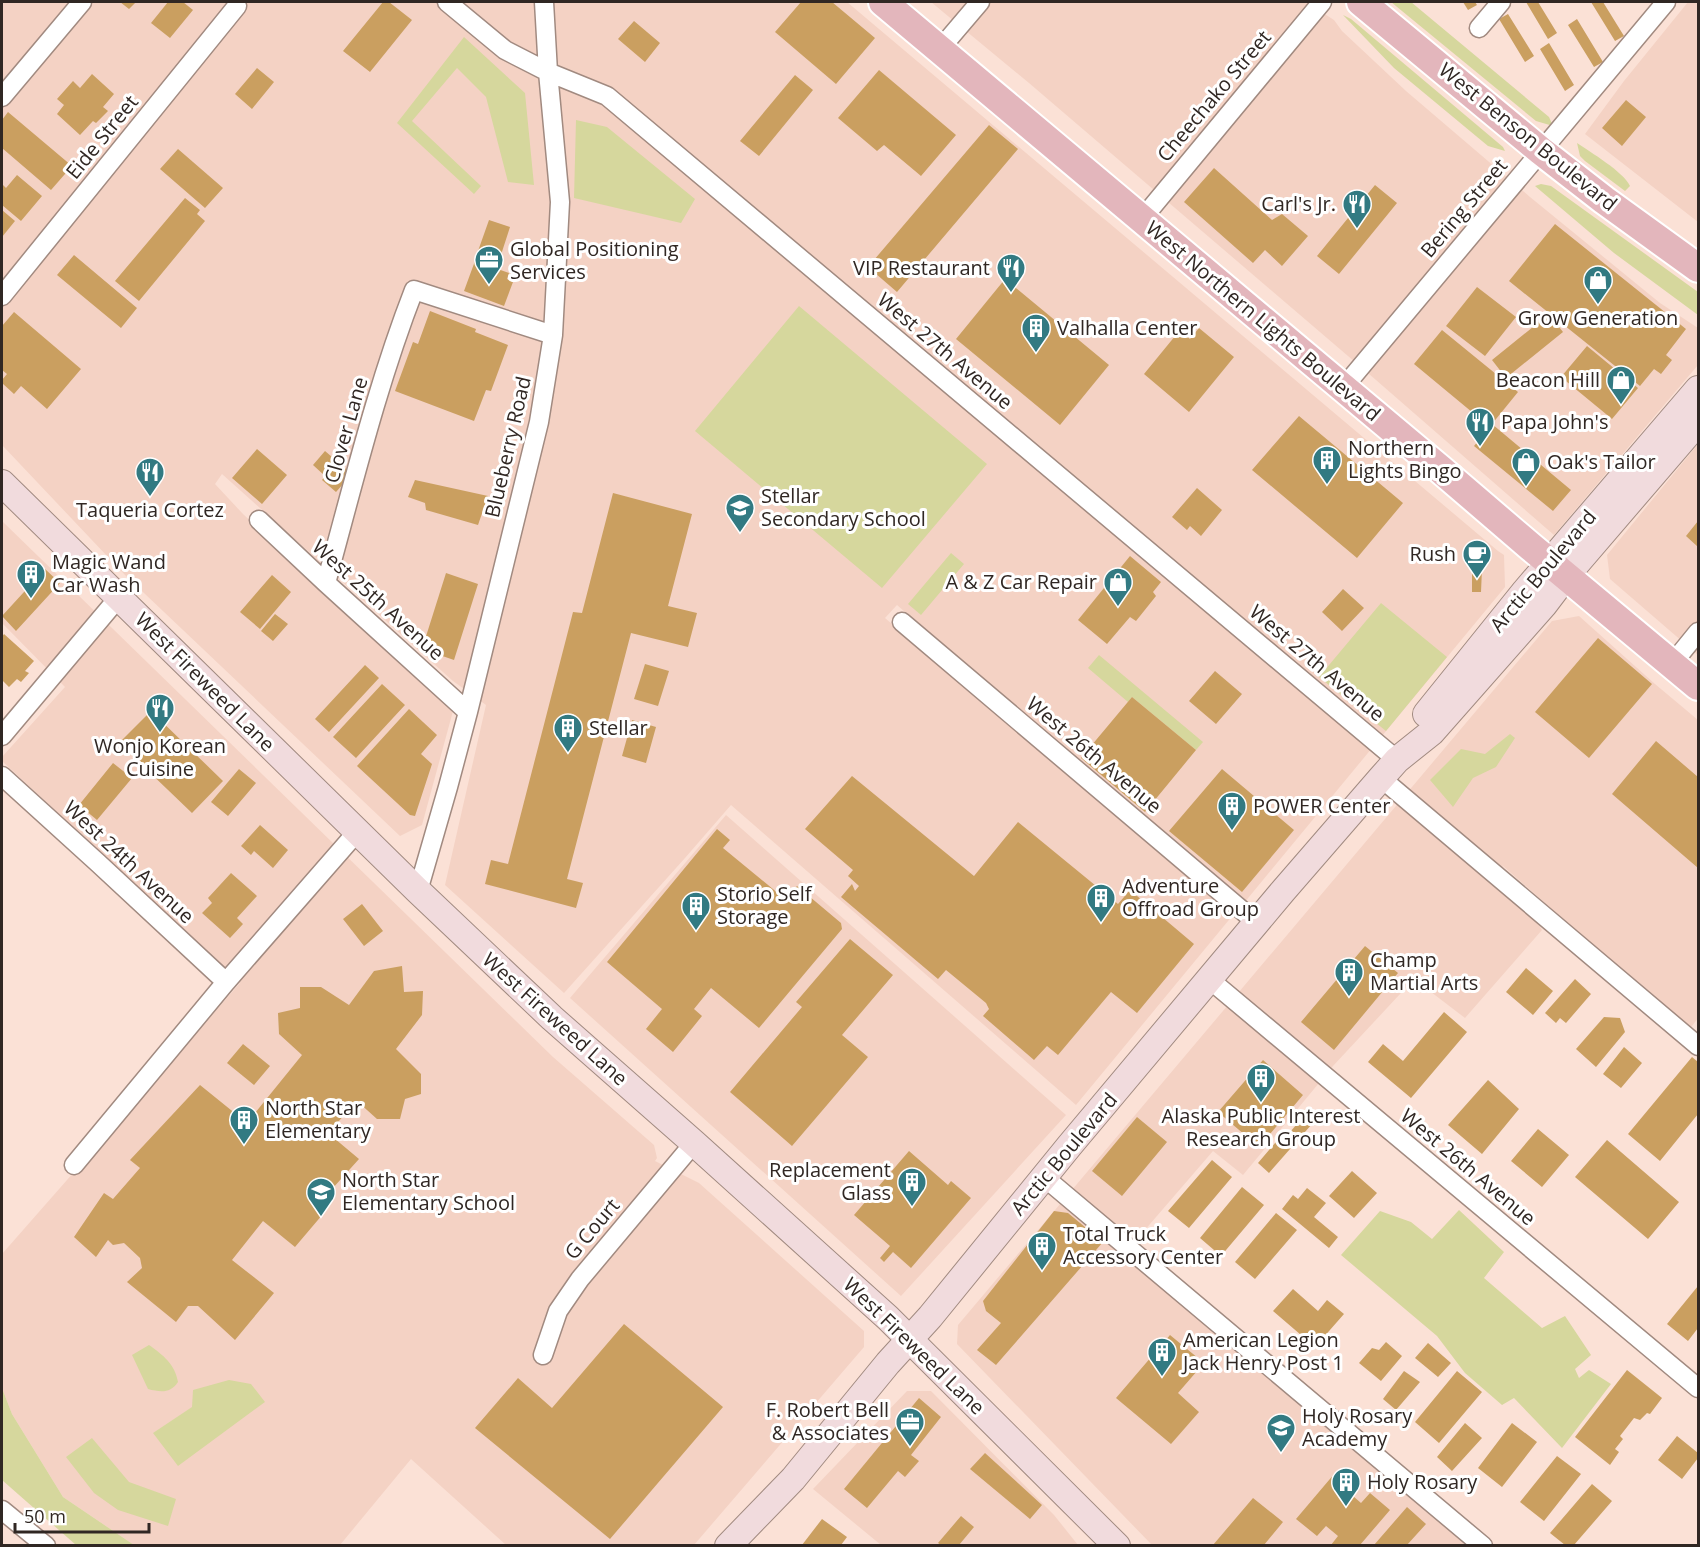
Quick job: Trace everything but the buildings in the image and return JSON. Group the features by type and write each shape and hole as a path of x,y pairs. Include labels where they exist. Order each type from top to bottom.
{"main road":[{"name":"West Northern Lights Boulevard","path":"883,2 1698,686"},
{"name":"West Benson Boulevard","path":"1361,2 1541,152 1698,268"},
{"name":"Arctic Boulevard","path":"1558,569 1698,389"},
{"name":"Arctic Boulevard","path":"728,1545 793,1479 888,1363 911,1339 1209,979 1389,769 1419,722 1558,569 1698,422"},
{"name":"West Fireweed Lane","path":"2,483 418,891 552,1018 911,1339 1118,1545"}],"street":[{"path":"2,98 82,2"},
{"name":"West 27th Avenue","path":"447,2 505,50 548,72 607,96 1389,769 1698,1046"},
{"name":"Blueberry Road","path":"418,891 468,712 541,412 553,335 560,202 544,2"},
{"path":"940,49 980,2"},
{"name":"Cheechako Street","path":"1142,219 1322,2"},
{"path":"1479,28 1501,2"},
{"name":"Bering Street","path":"1343,388 1666,2"},
{"name":"Eide Street","path":"2,297 237,6"},
{"name":"Clover Lane","path":"326,583 367,432 414,290 553,335"},
{"name":"West 25th Avenue","path":"259,520 468,712"},
{"path":"2,736 119,597"},
{"name":"West 26th Avenue","path":"902,622 1257,923"},
{"path":"1672,664 1698,632"},
{"name":"West 24th Avenue","path":"2,776 226,982"},
{"path":"74,1165 226,982 357,832"},
{"name":"West 26th Avenue","path":"1209,979 1698,1388"},
{"name":"G Court","path":"543,1355 558,1311 580,1279 694,1143"},
{"path":"1044,1177 1483,1545"},
{"path":"2,1510 46,1545"}],"shaded area":[{"path":"2,2 847,2 1504,555 1505,587 1244,903 1078,763 897,605 885,618 1233,915 1076,1105 731,805 564,993 445,885 486,705 453,681 222,474 215,484 243,514 453,711 422,825 400,836 125,575 2,445"},
{"path":"931,2 1306,2 1334,20 1342,31 1406,91 1530,197 1660,303 1698,328 1698,365 1554,535 1029,83"},
{"path":"1688,2 1698,2 1698,222 1585,134 1624,81"},
{"path":"1698,444 1698,655 1610,579 1607,555"},
{"name":"North Star Elementary School","path":"2,521 553,1057 654,1145 657,1158 655,1161 699,1183 864,1331 864,1347 694,1545 506,1545 411,1459 340,1545 134,1545 63,1497 12,1414 2,1388 2,1254 240,983 2,761 2,757 65,687 2,623"},
{"path":"1579,616 1698,720 1698,1018 1689,1030 1502,865 1542,930 1465,1018 1414,979 1333,1066 1243,1175 1213,1151 1125,1253 1473,1545 1152,1545 957,1344 958,1325 1552,621"},
{"path":"726,815 1066,1115 901,1296 570,998"},
{"path":"907,1391 931,1391 1054,1515 1078,1545 881,1545 813,1489"}],"green space":[{"path":"1391,2 1411,2 1549,117 1553,126 1536,121"},
{"path":"1343,15 1351,19 1505,151 1488,146 1394,68"},
{"path":"464,37 525,93 534,185 508,182 486,97 457,68 412,121 481,186 474,194 397,123"},
{"path":"576,120 607,127 695,199 681,223 574,198"},
{"path":"1577,143 1614,169 1630,186 1625,191 1585,161 1580,156"},
{"path":"1541,184 1551,186 1698,292 1698,315 1614,253 1535,186"},
{"path":"799,306 987,464 882,588 695,431"},
{"path":"951,553 964,564 921,615 908,604"},
{"path":"1381,603 1447,657 1386,731 1319,677"},
{"path":"1099,655 1203,742 1196,750 1132,697 1128,702 1088,668"},
{"path":"1510,734 1515,738 1496,767 1473,778 1453,807 1430,780 1461,749 1485,754"},
{"path":"1459,1210 1504,1252 1484,1278 1542,1328 1565,1316 1591,1355 1575,1369 1579,1378 1589,1370 1611,1384 1562,1448 1514,1398 1502,1405 1465,1373 1437,1336 1341,1255 1380,1211 1411,1222 1432,1239"},
{"path":"149,1345 164,1356 174,1370 178,1382 172,1389 161,1391 148,1389 132,1355"},
{"path":"229,1380 251,1384 265,1402 178,1466 153,1433 192,1407 193,1390"},
{"path":"2,1388 12,1414 63,1497 134,1545 76,1545 2,1480"},
{"path":"92,1438 129,1482 176,1499 168,1526 118,1510 94,1493 66,1457"}],"place":[{"name":"Carl's Jr.","path":"1357,230"},
{"name":"Global Positioning Services","path":"489,286"},
{"name":"VIP Restaurant","path":"1011,294"},
{"name":"Grow Generation","path":"1598,306"},
{"name":"Valhalla Center","path":"1036,354"},
{"name":"Beacon Hill","path":"1621,406"},
{"name":"Papa John's","path":"1480,448"},
{"name":"Northern Lights Bingo","path":"1327,486"},
{"name":"Oak's Tailor","path":"1526,488"},
{"name":"Taqueria Cortez","path":"150,498"},
{"name":"Stellar Secondary School","path":"740,534"},
{"name":"Rush","path":"1477,580"},
{"name":"Magic Wand Car Wash","path":"31,600"},
{"name":"A & Z Car Repair","path":"1118,608"},
{"name":"Wonjo Korean Cuisine","path":"160,734"},
{"name":"Stellar","path":"568,754"},
{"name":"POWER Center","path":"1232,832"},
{"name":"Adventure Offroad Group","path":"1101,924"},
{"name":"Storio Self Storage","path":"696,932"},
{"name":"Champ Martial Arts","path":"1349,998"},
{"name":"Alaska Public Interest Research Group","path":"1261,1104"},
{"name":"North Star Elementary","path":"244,1146"},
{"name":"Replacement Glass","path":"912,1208"},
{"name":"North Star Elementary School","path":"321,1218"},
{"name":"Total Truck Accessory Center","path":"1042,1272"},
{"name":"American Legion Jack Henry Post 1","path":"1162,1378"},
{"name":"F. Robert Bell & Associates","path":"910,1448"},
{"name":"Holy Rosary Academy","path":"1281,1454"},
{"name":"Holy Rosary","path":"1346,1508"}]}
